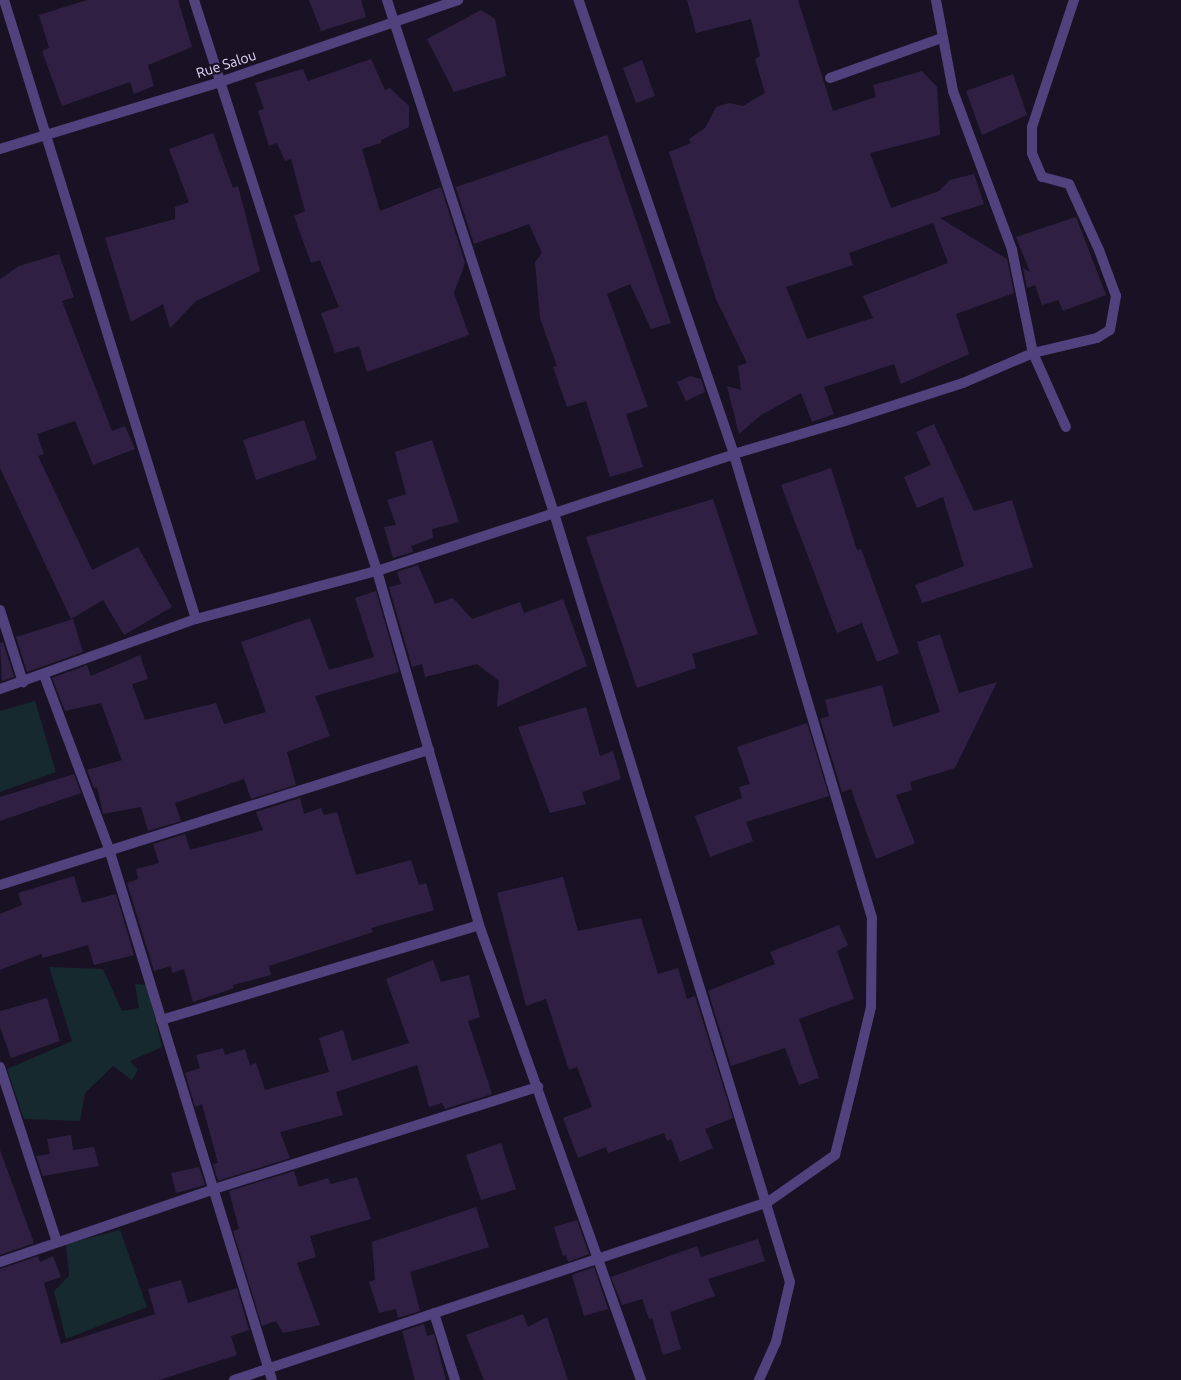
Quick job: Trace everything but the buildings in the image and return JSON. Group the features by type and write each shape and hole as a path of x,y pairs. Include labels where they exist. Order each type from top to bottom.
{"street":[{"path":"4,0 196,619"},
{"path":"194,0 378,571 479,924 601,1259 641,1380"},
{"path":"387,0 554,513 768,1202 790,1282 776,1342 758,1380"},
{"name":"Rue Salou","path":"0,149 220,82 458,0"},
{"path":"234,1380 268,1367 601,1259 768,1202 835,1155 871,1007 872,918 734,454 579,0"},
{"path":"936,0 953,91 1012,250 1033,353 1066,427"},
{"path":"0,689 44,675 196,619 378,571 734,454 963,383 1033,353 1097,338 1110,330 1116,296 1069,184 1042,176 1032,153 1032,127 1074,0"},
{"path":"830,78 942,38"},
{"path":"0,610 23,682"},
{"path":"44,675 110,850 272,1380"},
{"path":"0,885 429,750"},
{"path":"161,1020 479,924"},
{"path":"0,1068 57,1242"},
{"path":"0,1262 214,1189 538,1088"},
{"path":"434,1313 455,1380"}],"green space":[{"path":"35,701 56,772 0,792 0,711"},
{"path":"49,967 103,969 122,1011 139,1008 135,984 147,985 162,1047 130,1061 138,1070 132,1080 113,1066 85,1093 80,1121 24,1119 7,1069 72,1041"},
{"path":"120,1230 147,1307 66,1339 54,1291 69,1276 66,1244"}]}
